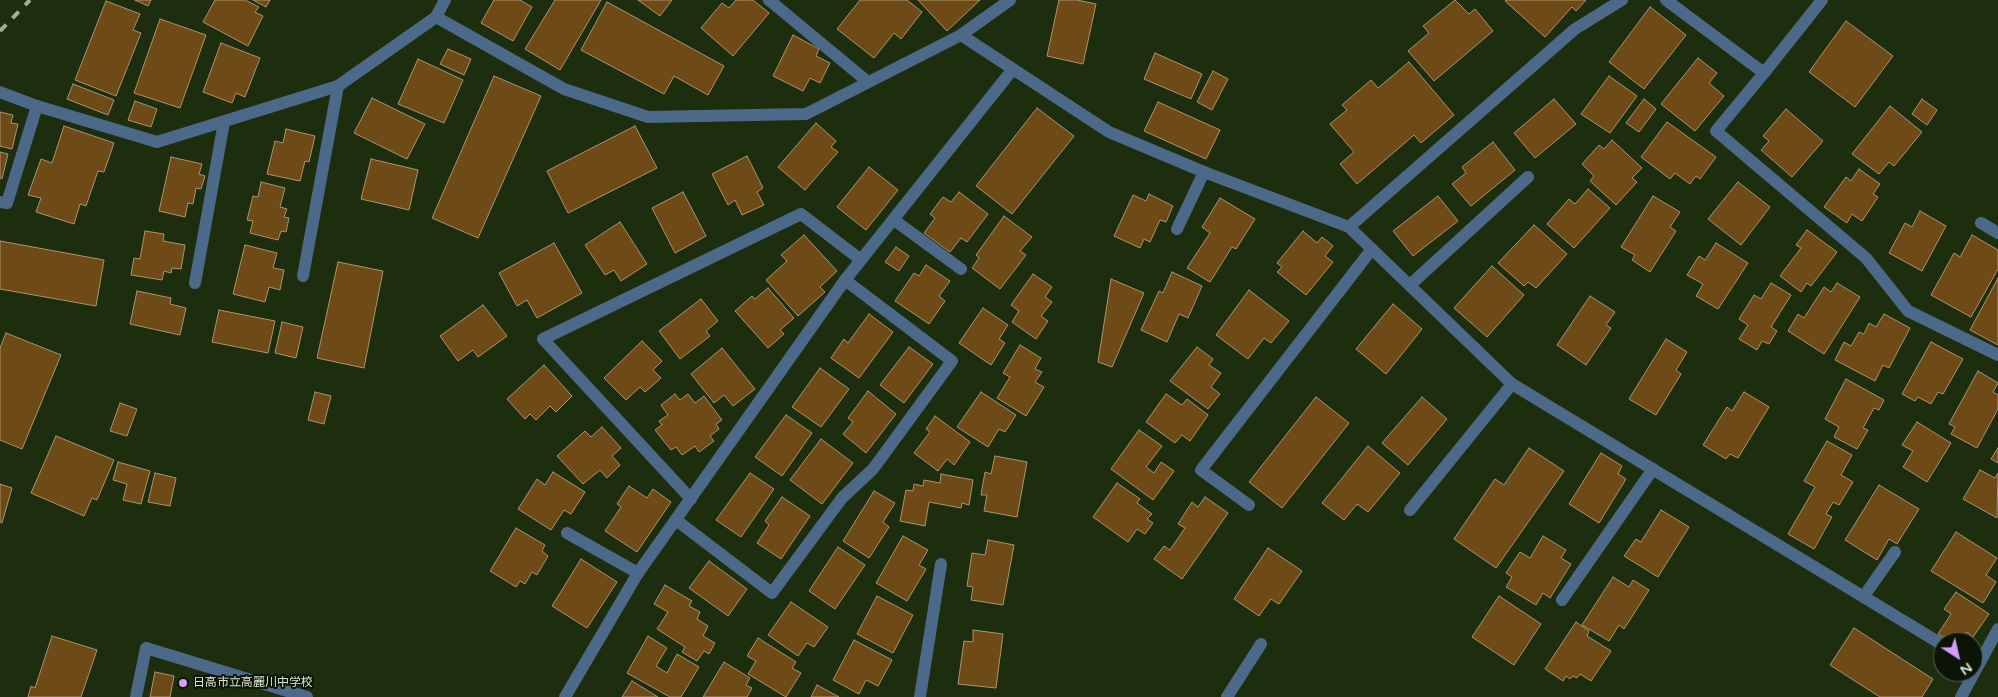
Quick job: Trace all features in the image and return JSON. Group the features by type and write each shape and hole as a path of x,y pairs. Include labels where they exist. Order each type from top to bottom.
{"street":[{"path":"0,92 37,106 157,142 338,86 436,17 445,0"},
{"path":"769,0 868,82"},
{"path":"436,17 564,89 648,117 806,114 961,35 1010,0"},
{"path":"1349,226 1575,29 1622,0"},
{"path":"1666,0 1764,73"},
{"path":"1822,0 1716,131 1866,258 1908,311 1998,355"},
{"path":"961,35 1109,132 1204,172 1349,226 1512,384 1933,638"},
{"path":"565,697 638,573 845,280 1013,69"},
{"path":"303,276 338,86"},
{"path":"0,202 7,203 37,106"},
{"path":"195,283 224,122"},
{"path":"1177,229 1204,172"},
{"path":"1410,285 1528,177"},
{"path":"691,499 543,339 801,214 860,260"},
{"path":"894,220 961,269"},
{"path":"1981,223 1998,232"},
{"path":"1249,505 1202,470 1372,249"},
{"path":"676,520 772,593 842,498 873,469 952,361 845,280"},
{"path":"1410,510 1512,384"},
{"path":"1562,600 1653,469"},
{"path":"567,533 638,573"},
{"path":"1864,596 1895,552"},
{"path":"920,697 941,564"},
{"path":"1983,652 1998,629"},
{"path":"1227,697 1261,644"},
{"path":"136,697 146,648 307,697"},
{"path":"1961,697 1967,682"}],"building":[{"path":"135,0 151,0 148,6"},
{"path":"215,0 245,0 259,7 255,12 263,16 248,46 203,22"},
{"path":"253,0 270,0 266,7"},
{"path":"494,0 520,0 532,7 513,41 481,23"},
{"path":"555,0 601,0 560,70 525,49"},
{"path":"638,0 672,0 660,16"},
{"path":"736,0 753,0 769,13 733,56 701,28 722,3 729,8"},
{"path":"860,0 907,0 922,12 901,39 894,33 874,58 837,29"},
{"path":"918,0 980,0 947,31"},
{"path":"1059,0 1077,0 1096,4 1083,64 1047,56"},
{"path":"1455,0 1469,14 1475,9 1493,31 1434,81 1408,51 1429,33 1423,26"},
{"path":"1506,0 1586,0 1576,11 1572,7 1545,37"},
{"path":"106,1 140,14 133,30 141,33 116,96 75,80"},
{"path":"607,2 724,66 708,95 674,76 664,94 581,50"},
{"path":"1650,7 1686,35 1644,89 1609,62"},
{"path":"160,19 206,35 180,108 134,93"},
{"path":"1846,21 1893,56 1855,107 1809,72"},
{"path":"793,35 819,49 816,56 830,63 820,83 810,78 803,91 773,76"},
{"path":"221,43 260,58 245,97 236,93 232,103 203,92"},
{"path":"448,49 471,59 464,75 440,64"},
{"path":"1155,53 1202,74 1191,99 1144,79"},
{"path":"1698,58 1717,73 1709,83 1724,96 1695,131 1661,104"},
{"path":"418,59 463,80 444,123 398,104"},
{"path":"1409,62 1454,115 1421,143 1414,135 1357,184 1340,164 1354,152 1330,124 1347,110 1342,105 1371,80 1378,88"},
{"path":"1213,71 1228,79 1212,110 1197,102"},
{"path":"494,76 541,96 478,238 432,218"},
{"path":"1609,76 1637,96 1610,133 1581,114"},
{"path":"73,84 114,100 108,115 67,99"},
{"path":"372,98 425,124 407,159 354,133"},
{"path":"1554,99 1576,124 1535,158 1514,133"},
{"path":"1644,99 1656,109 1639,132 1626,123"},
{"path":"1922,99 1937,110 1927,125 1912,114"},
{"path":"135,101 157,109 151,127 128,120"},
{"path":"1158,102 1220,130 1206,159 1144,131"},
{"path":"1890,106 1922,132 1894,166 1889,162 1879,174 1852,154"},
{"path":"1037,108 1074,136 1012,214 976,186"},
{"path":"1786,109 1823,141 1792,177 1761,150 1769,141 1763,136"},
{"path":"0,112 13,115 11,123 18,124 12,149 0,146"},
{"path":"1667,122 1716,157 1700,179 1696,176 1690,184 1675,173 1670,179 1641,157"},
{"path":"816,123 836,141 831,147 838,152 805,190 778,167"},
{"path":"64,126 114,143 104,172 98,171 86,206 80,204 74,224 36,212 41,198 28,195 41,159 52,163"},
{"path":"635,126 657,168 568,213 547,171"},
{"path":"286,129 315,136 309,162 305,161 300,181 267,174 275,141 283,143"},
{"path":"1612,140 1642,168 1632,178 1637,182 1616,205 1590,181 1594,176 1582,164 1599,145 1604,149"},
{"path":"1493,142 1515,170 1471,206 1452,184 1466,173 1462,167"},
{"path":"0,152 8,154 2,179 0,178"},
{"path":"747,156 763,188 757,192 764,205 742,215 735,200 728,205 712,174"},
{"path":"171,157 202,164 199,174 205,176 201,189 196,188 193,204 188,203 185,217 159,211"},
{"path":"371,159 418,170 409,210 361,199"},
{"path":"869,167 898,190 866,230 837,207"},
{"path":"1859,169 1880,184 1873,194 1878,197 1862,221 1852,214 1847,223 1824,207 1846,177 1851,181"},
{"path":"261,182 285,188 280,207 287,209 284,217 289,218 286,232 281,231 278,240 250,233 253,221 247,220 253,196 258,197"},
{"path":"1738,182 1770,207 1741,245 1708,219"},
{"path":"1588,189 1610,208 1574,248 1547,224 1569,199 1575,204"},
{"path":"683,192 706,236 675,253 652,208"},
{"path":"959,192 988,214 967,242 961,238 950,252 924,233 935,218 930,214 943,197 951,202"},
{"path":"1149,194 1173,206 1166,222 1160,220 1150,242 1144,239 1140,248 1114,236 1133,195 1146,201"},
{"path":"1438,196 1458,221 1413,256 1393,231"},
{"path":"1653,196 1680,212 1670,227 1676,231 1650,272 1632,260 1635,255 1621,247"},
{"path":"1220,198 1255,219 1236,249 1232,247 1210,282 1187,268 1210,233 1202,227"},
{"path":"1920,211 1946,226 1922,271 1889,253 1905,223 1912,227"},
{"path":"1004,216 1032,237 1020,251 1026,255 1000,289 972,268 979,258 976,255"},
{"path":"620,222 647,264 621,281 614,270 605,275 585,245"},
{"path":"1534,225 1567,254 1536,288 1528,282 1524,286 1498,263"},
{"path":"1807,230 1837,252 1811,286 1807,283 1801,292 1780,276 1801,248 1796,245"},
{"path":"145,231 164,234 163,241 185,245 181,269 172,268 171,273 164,271 162,280 131,275 134,258 140,259"},
{"path":"1303,231 1317,243 1322,237 1333,246 1325,256 1333,262 1306,295 1277,272 1282,267 1277,263"},
{"path":"804,235 837,271 820,287 825,292 798,316 766,280 787,261 781,255"},
{"path":"1972,235 1998,250 1998,269 1971,317 1931,295 1954,253 1960,257"},
{"path":"0,241 104,260 96,306 0,289"},
{"path":"554,243 582,293 537,318 527,300 517,306 499,273"},
{"path":"1716,243 1748,263 1718,309 1696,296 1703,284 1687,275 1699,256 1705,260"},
{"path":"245,245 277,253 273,268 284,270 280,290 269,287 265,302 233,294"},
{"path":"896,247 909,256 899,271 885,262"},
{"path":"338,262 383,271 364,368 317,358"},
{"path":"926,265 950,281 939,296 945,301 929,324 895,301 914,273 919,276"},
{"path":"1492,266 1524,295 1487,337 1454,308"},
{"path":"1172,272 1202,286 1188,318 1179,314 1167,342 1141,330 1159,291 1163,293"},
{"path":"1033,274 1052,287 1045,297 1052,302 1041,316 1048,321 1036,339 1012,322 1019,311 1011,305"},
{"path":"1998,278 1998,345 1970,330"},
{"path":"1111,279 1144,293 1112,367 1098,362"},
{"path":"1771,283 1791,295 1771,327 1777,331 1769,344 1762,341 1757,350 1739,339 1748,325 1739,319 1754,295 1761,299"},
{"path":"1837,283 1860,297 1824,354 1788,331 1798,314 1804,318 1824,287 1831,292"},
{"path":"768,288 794,318 780,330 784,334 768,348 735,311 752,296 755,299"},
{"path":"1249,290 1289,321 1271,343 1264,338 1248,359 1216,335"},
{"path":"137,291 171,298 170,304 186,308 180,335 130,324"},
{"path":"1590,296 1615,312 1606,325 1611,328 1586,365 1557,345"},
{"path":"701,299 718,321 706,331 710,336 680,359 659,331"},
{"path":"1393,304 1422,329 1386,374 1356,349"},
{"path":"483,305 507,336 478,357 473,350 458,361 440,336"},
{"path":"983,308 1008,325 999,339 1005,343 991,365 959,343"},
{"path":"219,310 275,321 268,353 212,342"},
{"path":"869,314 893,332 859,378 831,358 844,339 848,343"},
{"path":"1884,314 1910,328 1889,368 1883,365 1875,381 1835,360 1844,342 1851,346 1859,332 1864,334 1869,323 1876,327"},
{"path":"282,322 303,327 296,358 275,353"},
{"path":"6,333 61,355 22,449 0,440 0,348"},
{"path":"1666,339 1687,352 1676,370 1681,374 1656,415 1629,399"},
{"path":"642,341 662,361 653,370 661,378 645,392 640,387 626,400 604,378"},
{"path":"1931,342 1963,359 1943,394 1938,392 1931,404 1918,397 1915,401 1902,394"},
{"path":"1020,345 1041,358 1035,369 1042,372 1035,382 1044,387 1026,416 997,398 1010,377 1003,373"},
{"path":"909,347 933,364 904,403 880,385"},
{"path":"1197,347 1213,359 1209,365 1221,373 1211,387 1220,394 1208,409 1170,381"},
{"path":"722,348 755,389 733,406 724,395 714,403 691,374"},
{"path":"544,365 572,396 556,412 550,406 536,420 530,414 525,419 507,399"},
{"path":"820,368 849,389 821,427 792,407"},
{"path":"1978,371 1998,383 1993,392 1998,395 1998,409 1977,448 1951,434 1955,427 1949,424"},
{"path":"1846,379 1884,400 1879,410 1874,408 1863,428 1868,430 1857,449 1834,437 1839,427 1825,419"},
{"path":"868,391 896,414 866,453 843,434 853,422 848,418"},
{"path":"315,392 331,396 324,424 308,420"},
{"path":"981,392 1016,415 1005,432 999,429 988,447 957,427"},
{"path":"1744,392 1769,407 1738,458 1730,454 1726,459 1703,445 1727,407 1732,411"},
{"path":"675,394 680,400 688,394 695,403 704,396 722,420 716,424 719,429 710,436 714,441 699,452 695,446 682,455 676,447 671,450 655,430 662,425 659,421 668,415 661,405"},
{"path":"1166,394 1182,405 1187,399 1208,415 1190,441 1182,435 1175,443 1146,422"},
{"path":"1316,397 1349,423 1282,508 1249,482"},
{"path":"1422,397 1447,419 1408,465 1382,443"},
{"path":"120,403 137,409 127,436 110,431"},
{"path":"786,415 812,433 782,476 755,457"},
{"path":"935,416 970,442 954,465 947,459 938,471 914,453 930,432 926,429"},
{"path":"1917,422 1951,443 1927,482 1903,467 1913,451 1902,445"},
{"path":"602,427 621,448 612,456 620,465 607,478 600,470 583,484 557,456 585,431 591,437"},
{"path":"1139,430 1162,446 1146,467 1154,473 1161,462 1174,471 1153,500 1111,469"},
{"path":"56,436 114,460 97,500 92,498 84,516 31,493"},
{"path":"821,439 853,463 822,504 790,480"},
{"path":"1827,441 1852,455 1841,475 1853,482 1839,505 1833,502 1826,514 1832,517 1814,549 1788,534 1815,487 1804,481"},
{"path":"1368,446 1400,473 1368,512 1357,504 1344,520 1322,503"},
{"path":"1529,448 1564,471 1496,568 1454,539 1495,479 1504,485"},
{"path":"1998,448 1998,463 1991,459"},
{"path":"1601,453 1622,466 1618,474 1626,479 1599,523 1569,504"},
{"path":"995,456 1027,462 1017,517 984,511 987,495 981,495 985,472 991,474"},
{"path":"118,462 150,471 141,504 123,500 127,484 113,480"},
{"path":"1980,470 1995,478 1998,473 1997,518 1963,499"},
{"path":"553,472 585,492 571,514 564,510 551,530 518,509 537,479 545,485"},
{"path":"155,473 176,478 170,506 148,502"},
{"path":"750,473 774,489 741,537 716,520"},
{"path":"941,474 973,480 969,505 962,503 961,508 929,502 925,526 900,521 906,490 913,491 914,484 923,486 924,480 940,483"},
{"path":"1117,483 1140,499 1137,503 1152,514 1147,519 1153,523 1145,534 1137,529 1128,542 1093,517"},
{"path":"0,484 12,488 2,523 0,522"},
{"path":"1879,485 1919,509 1897,544 1889,539 1877,560 1845,540"},
{"path":"629,486 647,498 653,489 671,502 637,552 605,531 621,507 617,504"},
{"path":"874,491 895,503 883,522 889,527 869,558 843,541"},
{"path":"782,497 810,516 781,559 757,543 769,525 765,521"},
{"path":"1205,497 1228,513 1182,579 1154,559 1164,546 1170,550 1185,528 1178,524 1192,502 1198,507"},
{"path":"1661,510 1689,527 1658,577 1624,556 1636,539 1641,542"},
{"path":"516,528 545,545 542,551 548,556 537,575 532,572 525,584 520,581 516,587 490,571"},
{"path":"1956,532 1997,558 1986,575 1996,582 1983,603 1931,571"},
{"path":"903,536 928,550 919,565 926,569 907,601 876,583"},
{"path":"1543,536 1566,550 1561,558 1571,564 1550,598 1543,593 1536,605 1506,587 1512,577 1506,573 1520,552 1530,558"},
{"path":"988,540 1014,545 1003,605 971,600 973,587 967,586 972,553 985,555"},
{"path":"838,547 865,565 835,609 809,591"},
{"path":"1268,548 1302,571 1279,604 1271,599 1259,616 1234,599"},
{"path":"581,559 617,582 587,628 552,606"},
{"path":"709,561 747,589 728,616 689,588"},
{"path":"1613,577 1629,587 1633,580 1649,590 1624,629 1619,625 1609,641 1582,625"},
{"path":"665,585 692,601 689,606 700,612 697,619 708,626 703,636 715,643 709,654 704,651 697,661 682,652 685,647 657,629 668,612 654,604"},
{"path":"1956,592 1989,614 1976,632 1939,632 1951,614 1944,609"},
{"path":"877,596 913,615 893,653 857,634"},
{"path":"1499,596 1541,624 1514,665 1472,637"},
{"path":"791,602 828,627 814,647 807,643 798,656 768,635"},
{"path":"1576,622 1589,631 1587,636 1611,651 1591,681 1580,674 1577,678 1573,676 1570,679 1566,676 1563,681 1545,669"},
{"path":"1854,628 1933,679 1922,697 1880,697 1830,665"},
{"path":"973,630 1003,634 996,688 958,684 964,641 973,642"},
{"path":"52,636 97,650 81,697 28,697 31,686 35,688"},
{"path":"648,636 667,648 656,666 667,673 677,654 699,667 681,697 670,697 627,673"},
{"path":"758,638 796,662 792,668 801,673 786,697 748,674 756,661 747,656"},
{"path":"854,640 892,660 878,686 866,680 859,694 833,680"},
{"path":"724,662 750,678 746,685 752,688 747,697 703,697"},
{"path":"155,672 174,676 170,697 150,697"},
{"path":"632,681 658,697 622,697"},
{"path":"817,685 839,697 811,697"}],"railway":[{"path":"0,31 30,0"}],"place":[{"name":"日高市立高麗川中学校","path":"183,683"}]}
